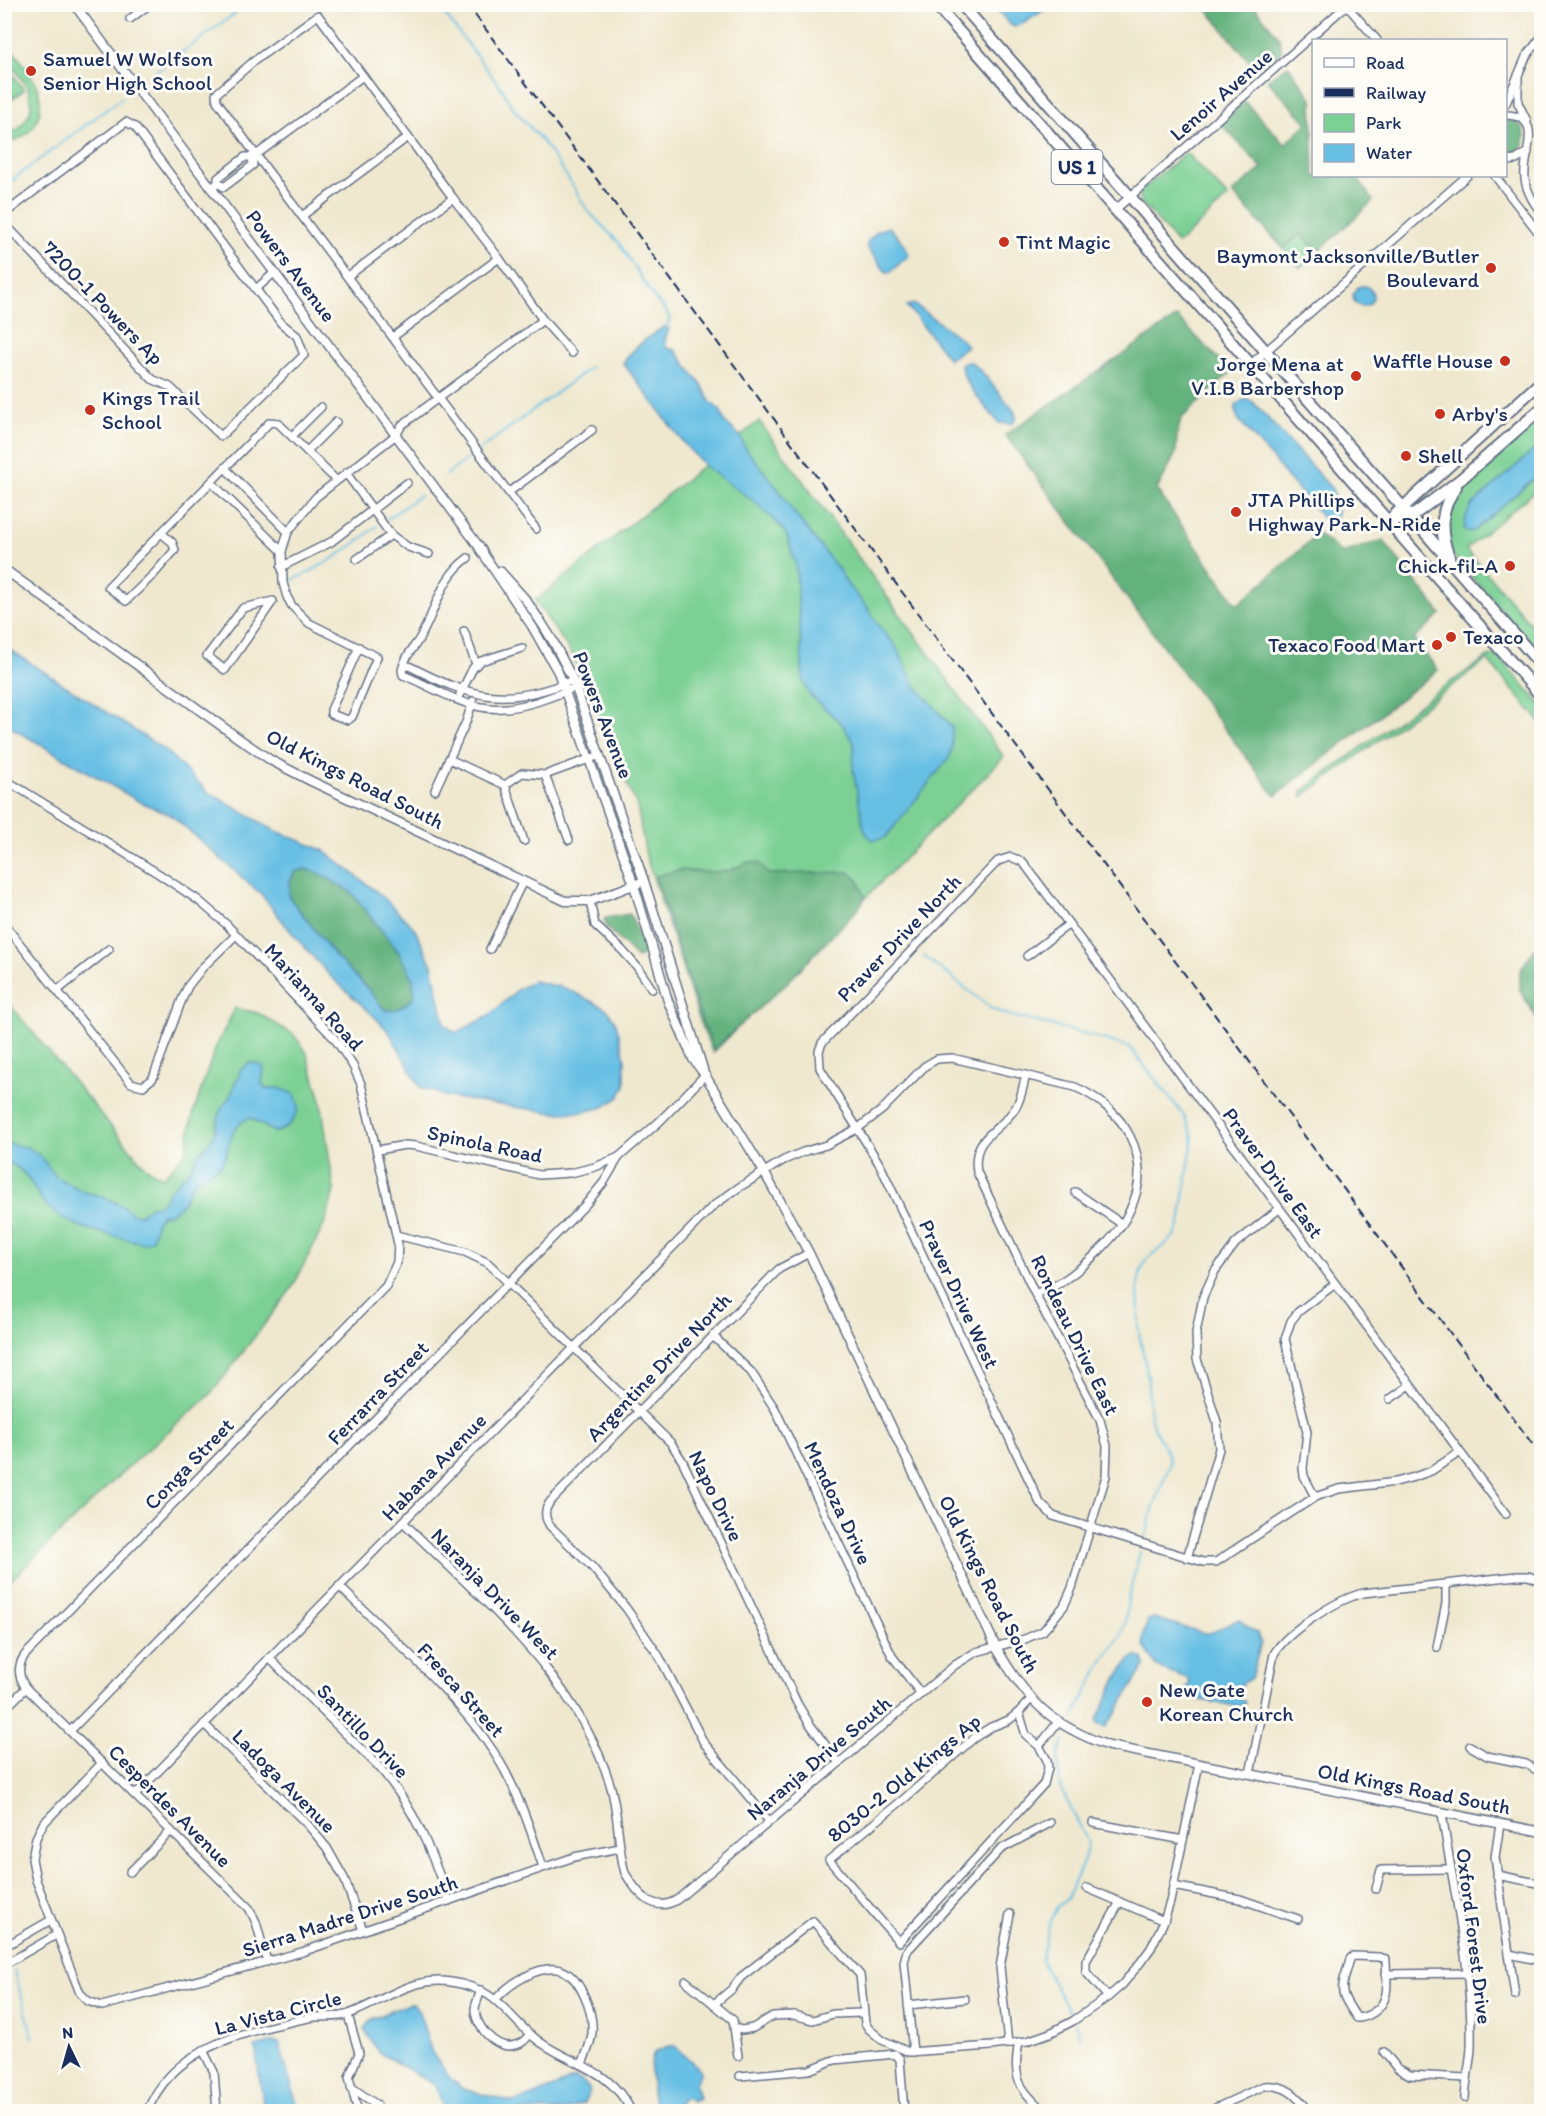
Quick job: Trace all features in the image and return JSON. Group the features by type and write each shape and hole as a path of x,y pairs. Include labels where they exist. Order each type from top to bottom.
{"main road":[{"name":"US 1","path":"935,4 1542,697"},
{"name":"US 1","path":"961,4 1542,666"},
{"path":"1046,131 1060,118"},
{"path":"1387,522 1542,381"},
{"path":"1387,522 1411,517 1461,479 1542,408"},
{"path":"1454,568 1444,545 1442,519 1450,495 1461,479"},
{"path":"1495,644 1511,631"}],"street":[{"name":"Powers Avenue","path":"74,4 215,186 274,273 480,549 549,654 634,885"},
{"path":"130,19 150,4"},
{"path":"1347,5 1376,39"},
{"name":"Lenoir Avenue","path":"1115,210 1347,5"},
{"path":"536,529 348,276 254,156 217,100 216,94 254,61 318,15 500,258 543,320 572,353"},
{"path":"1507,101 1526,57 1542,36"},
{"path":"254,156 253,165 224,187 215,186 218,178 245,157 254,156 363,76"},
{"path":"1518,78 1518,103 1531,128 1532,140 1525,178 1530,196 1542,214"},
{"path":"1507,115 1527,122"},
{"name":"7200-1 Powers Ap","path":"4,218 8,210 126,122 135,127 281,323 297,336 304,355 221,435 170,387 152,379 4,223"},
{"path":"302,216 408,137"},
{"path":"1507,161 1516,160 1529,151"},
{"path":"1250,365 1466,177"},
{"path":"1497,177 1542,237"},
{"path":"348,276 453,198"},
{"path":"393,338 500,258"},
{"path":"256,289 274,273"},
{"path":"359,647 331,710 331,714 348,720 352,717 377,657 359,647 309,622 292,606 284,589 281,567 282,551 288,532 308,504 396,435 402,425 543,320"},
{"path":"292,436 321,407"},
{"path":"161,533 172,542 175,550 126,601 108,587 211,482 225,468 270,422 278,423 336,480"},
{"path":"307,451 336,422"},
{"path":"509,492 592,430"},
{"path":"225,468 288,532"},
{"path":"346,473 391,535 408,547 429,554"},
{"path":"211,482 282,551"},
{"path":"281,567 331,542 407,483"},
{"path":"357,559 391,535"},
{"name":"Powers Avenue","path":"480,549 535,614 553,641 574,684 644,881"},
{"path":"468,558 456,567 444,584 422,634 404,662 403,675 472,704 499,708 543,700 563,688"},
{"name":"Old Kings Road South","path":"4,569 272,761 566,901 590,901 644,881 705,1075"},
{"path":"273,601 243,608 207,657 225,670 273,601 284,589"},
{"path":"464,631 476,664"},
{"path":"458,699 476,664 522,648"},
{"path":"404,667 408,666 475,695 510,697 574,684"},
{"path":"435,790 475,695"},
{"path":"505,785 522,773 545,775 600,755"},
{"path":"449,759 505,785 524,841"},
{"path":"545,775 569,840"},
{"name":"Marianna Road","path":"4,779 181,889 208,909 324,1027 347,1056 361,1084 396,1235"},
{"name":"Praver Drive East","path":"1011,857 1023,862 1506,1514"},
{"name":"Praver Drive North","path":"819,1051 822,1042 829,1034 998,861 1011,857"},
{"path":"490,949 523,881"},
{"name":"Old Kings Road South","path":"634,885 668,1001 693,1059 764,1172 809,1253 996,1647 1011,1674 1031,1699 1058,1722 1109,1746 1542,1832"},
{"path":"590,901 595,925 638,968 652,989"},
{"path":"4,924 131,1083 142,1086 153,1078 188,986 203,967 236,935"},
{"path":"1027,956 1069,924"},
{"path":"58,990 109,949"},
{"name":"Praver Drive West","path":"819,1051 820,1068 880,1165 1040,1503 1053,1516 1207,1563 1220,1561 1315,1497 1339,1488 1396,1482 1414,1477 1431,1471 1460,1452"},
{"name":"Habana Avenue","path":"135,1795 713,1206 764,1172 857,1129 882,1110 925,1066 937,1059 952,1058 1026,1075"},
{"name":"Ferrarra Street","path":"70,1731 586,1204 604,1182 619,1157 659,1122 705,1075"},
{"path":"1026,1075 1069,1085 1087,1092 1108,1106 1121,1121 1133,1143 1138,1170 1130,1211 1115,1234 1070,1276 1035,1294"},
{"name":"Rondeau Drive East","path":"996,1647 1025,1640 1043,1632 1064,1606 1072,1588 1106,1476 1107,1462 1105,1434 1100,1420 1035,1294 977,1172 976,1156 981,1143 1015,1108 1020,1100 1026,1075"},
{"name":"Spinola Road","path":"378,1150 405,1145 416,1146 521,1172 545,1175 570,1173 595,1167 619,1157"},
{"path":"1075,1192 1122,1224"},
{"path":"1187,1557 1219,1449 1217,1422 1197,1359 1196,1333 1203,1296 1215,1271 1236,1243 1280,1209"},
{"path":"396,1235 477,1257 488,1263 509,1283"},
{"name":"Conga Street","path":"26,1688 20,1674 21,1660 25,1655 380,1293 394,1270 398,1254 396,1235"},
{"name":"Argentine Drive North","path":"769,1821 704,1743 659,1656 626,1608 592,1568 550,1526 545,1515 546,1506 779,1269 809,1253"},
{"name":"Napo Drive","path":"509,1283 665,1437 678,1454 797,1703 839,1763"},
{"path":"1315,1497 1304,1476 1307,1432 1285,1339 1291,1321 1298,1312 1335,1284"},
{"name":"Mendoza Drive","path":"713,1336 751,1372 775,1409 889,1650 898,1666 921,1694"},
{"path":"1390,1399 1410,1385"},
{"name":"Naranja Drive West","path":"402,1522 522,1639 567,1699 594,1746 608,1778 614,1798 625,1873 646,1900 659,1905 667,1904"},
{"path":"1250,1774 1271,1664 1276,1649 1285,1638 1339,1601 1353,1595 1521,1576 1542,1581"},
{"path":"1437,1647 1446,1603 1446,1584"},
{"name":"Fresca Street","path":"339,1586 446,1692 479,1731 496,1755 514,1790 543,1867"},
{"name":"Naranja Drive South","path":"667,1904 678,1899 966,1658 976,1652 996,1647"},
{"name":"Santillo Drive","path":"269,1658 379,1767 393,1784 420,1827 449,1901"},
{"path":"4,1710 26,1688"},
{"name":"Cesperdes Avenue","path":"26,1688 249,1908 256,1922 267,1962"},
{"path":"1018,1712 1031,1699"},
{"name":"8030-2 Old Kings Ap","path":"1018,1712 1026,1735 1039,1746 1047,1760 1048,1768 1044,1784 899,1942 829,1860 974,1738 991,1727 1009,1720 1018,1712"},
{"path":"1039,1746 1058,1722"},
{"name":"Ladoga Avenue","path":"204,1724 308,1825 327,1848 344,1878 363,1930"},
{"path":"1470,1746 1486,1756 1526,1764 1542,1773"},
{"path":"4,1965 56,1935 34,1871 36,1838 49,1817 102,1763"},
{"path":"714,2004 747,1972 813,1921 860,1975 862,2013 865,2023 877,2037 913,2052 1008,2044 1050,2033 1073,2021 1108,1997 1122,1985 1151,1948 1164,1921 1199,1764"},
{"name":"Oxford Forest Drive","path":"1442,1813 1466,1973 1471,2048 1465,2098"},
{"path":"913,2052 904,1962 910,1947 1000,1849 1050,1823"},
{"path":"1093,1823 1183,1840"},
{"path":"1500,1824 1494,1857 1515,1995"},
{"path":"130,1872 171,1831"},
{"name":"Sierra Madre Drive South","path":"56,1935 80,1992 88,2001 102,2006 109,2005 302,1952 543,1867 589,1852 620,1848"},
{"path":"1376,1889 1381,1869 1450,1869"},
{"path":"1497,1875 1542,1884"},
{"path":"1173,1886 1240,1899 1298,1918"},
{"path":"1087,1888 1164,1921"},
{"path":"1108,1997 1086,1972 1085,1966 1120,1902"},
{"path":"1008,2044 1000,1967 1010,1914"},
{"path":"4,1947 51,1920"},
{"path":"1509,1954 1542,1961"},
{"path":"1353,1956 1386,1959 1386,1974 1386,1999 1380,2008 1364,2018 1357,2018 1341,1990 1350,1959 1353,1956"},
{"path":"496,1999 505,1989 522,1977 552,1969 569,1975 585,1995 590,2013 592,2032 582,2064 611,2082 628,2103 632,2112"},
{"path":"1386,1974 1466,1973"},
{"name":"La Vista Circle","path":"147,2112 153,2097 182,2062 222,2041 311,2018 348,2015 408,1986 428,1981 450,1982 473,1986 481,1990 496,1999 543,2044 582,2064"},
{"path":"686,1981 733,2020 738,2056"},
{"path":"481,1990 475,2009 477,2019 482,2029 491,2038 509,2046 523,2042 530,2034"},
{"path":"908,2005 965,1999"},
{"path":"735,2028 742,2030 753,2028 772,2016 794,2015 813,2020 833,2014 862,2013"},
{"path":"348,2015 359,2053 349,2077 358,2112"},
{"path":"1019,2042 1016,2063 1018,2081 1024,2092 1045,2112"},
{"path":"203,2050 214,2072 218,2112"},
{"path":"1384,2052 1402,2073 1410,2076 1466,2078"},
{"path":"740,2076 809,2070 834,2060 895,2054 900,2059 904,2112"},
{"path":"1207,2112 1271,2085 1292,2091 1310,2112"},
{"path":"351,2087 377,2105"}],"green space":[{"path":"1203,5 1253,5 1279,37 1282,51 1263,67 1254,67"},
{"path":"5,40 33,79 38,90 40,112 29,131 22,137 5,144 5,134 18,129 25,121 30,112 31,103 28,88 5,56"},
{"path":"5,63 24,90 4,104"},
{"path":"1288,65 1312,98 1312,177 1357,177 1373,201 1319,251 1301,235 1283,248 1232,193 1262,168 1220,123 1244,101 1285,144 1307,123 1267,80"},
{"path":"1507,120 1514,122 1524,131 1524,143 1514,152 1507,154"},
{"path":"1184,154 1187,154 1228,197 1178,244 1139,197 1142,190"},
{"path":"1301,235 1319,251 1300,268 1283,248"},
{"path":"1177,317 1231,372 1181,419 1176,453 1157,490 1237,605 1318,534 1342,553 1383,540 1441,614 1414,639 1438,670 1275,796 1005,435"},
{"path":"1541,415 1541,444 1471,506 1476,529 1541,472 1541,486 1466,549 1541,636 1541,655 1454,557 1449,549 1444,522 1458,489"},
{"path":"759,421 1004,757 713,1053 701,1025 646,856 637,806 608,742 584,678 568,648 535,601"},
{"path":"1496,656 1541,705 1541,723 1487,660 1302,797 1302,791 1446,685 1488,657"},
{"path":"748,862 759,863 768,874 849,872 858,880 865,897 859,908 788,982 714,1049 703,1024 655,876 680,870 728,871"},
{"path":"305,869 319,873 351,892 398,951 412,976 415,996 405,1005 394,1010 385,1010 335,956 289,897 290,881 294,872"},
{"path":"630,914 645,950 643,956 637,958 606,927 604,918"},
{"path":"1534,949 1541,959 1541,1026 1520,990 1520,971"},
{"path":"4,998 146,1168 163,1177 186,1152 193,1114 214,1051 235,1008 258,1013 293,1034 306,1051 321,1100 334,1190 326,1221 292,1288 211,1394 129,1466 5,1586"}],"water":[{"path":"994,5 1052,5 1014,27"},
{"path":"889,227 903,243 909,255 889,273 867,247 868,241 878,231"},
{"path":"1359,286 1367,286 1373,292 1373,300 1367,306 1359,306 1353,300 1353,292"},
{"path":"914,304 967,346 949,359 907,306"},
{"path":"664,327 669,329 665,340 666,348 675,350 703,387 711,403 720,410 725,422 739,435 746,449 895,645 915,685 952,727 952,749 949,758 885,838 873,840 864,829 853,770 854,743 842,724 809,694 803,680 796,566 787,536 782,528 755,502 707,468 686,446 623,363 642,343"},
{"path":"971,362 1014,411 1016,418 1012,424 999,423 971,388 962,372 961,365"},
{"path":"1245,399 1252,401 1332,489 1338,503 1337,518 1334,521 1325,521 1239,420 1236,405"},
{"path":"1541,444 1541,472 1476,529 1472,532 1464,530 1471,506"},
{"path":"4,646 165,750 208,792 274,830 323,850 381,895 414,928 432,965 445,1025 456,1033 489,1016 518,989 533,981 565,988 607,1009 616,1023 625,1058 625,1086 619,1097 604,1107 583,1112 555,1113 448,1097 420,1087 389,1032 331,977 261,894 171,815 140,802 5,724","holes":["305,869 319,873 351,892 398,951 412,976 415,996 402,1007 385,1010 335,956 289,897 290,881 294,872"]},
{"path":"249,1063 262,1066 262,1083 265,1089 280,1088 295,1095 298,1108 293,1120 289,1125 274,1132 251,1118 238,1125 221,1166 195,1180 181,1205 171,1213 161,1215 157,1220 152,1240 142,1243 72,1223 51,1210 22,1171 5,1161 5,1143 29,1148 40,1156 56,1177 84,1192 123,1206 132,1213 141,1214 150,1206 159,1205 165,1199 209,1143 221,1109 240,1076 239,1071"},
{"path":"1154,1618 1204,1633 1213,1632 1239,1620 1257,1633 1261,1643 1251,1678 1243,1683 1238,1691 1239,1697 1245,1702 1244,1705 1235,1706 1190,1698 1185,1692 1190,1682 1187,1678 1157,1667 1144,1646 1143,1637 1148,1620"},
{"path":"1136,1656 1143,1658 1145,1665 1106,1727 1099,1725 1097,1720 1116,1681 1126,1665"},
{"path":"413,2004 419,2012 432,2053 450,2078 463,2089 512,2102 525,2099 575,2078 584,2083 590,2091 584,2103 562,2111 445,2111 435,2085 378,2052 364,2028 372,2019"},
{"path":"274,2042 279,2043 299,2111 259,2111 263,2103 255,2047"},
{"path":"674,2046 700,2069 695,2084 699,2098 692,2101 684,2098 679,2103 677,2111 655,2111 651,2081 652,2058 659,2050"}],"waterway":[{"path":"151,75 248,4"},
{"path":"437,4 502,89 512,107 542,141 587,210 619,243 654,298 666,311 670,319 666,328"},
{"path":"4,186 122,98"},
{"path":"446,475 591,367"},
{"path":"386,520 420,495"},
{"path":"293,580 337,556 377,526"},
{"path":"924,956 992,1009 1129,1047 1183,1114 1193,1137 1180,1224 1175,1236 1146,1260 1138,1284 1139,1333 1148,1377 1149,1410 1154,1429 1168,1454 1170,1463 1146,1535"},
{"path":"1073,1717 1105,1657 1120,1637 1125,1624 1128,1599 1140,1552"},
{"path":"1064,1741 1058,1756 1060,1787 1088,1842 1084,1860 1067,1899 1057,1907 1050,1921 1041,1961 1072,2016"},
{"path":"14,1970 33,2038"},
{"path":"1075,2023 1081,2038"}],"railway":[{"path":"467,4 1542,1457"}],"place":[{"name":"Samuel W Wolfson Senior High School","path":"31,71"},
{"name":"Tint Magic","path":"1004,242"},
{"name":"Baymont Jacksonville/Butler Boulevard","path":"1491,268"},
{"name":"Waffle House","path":"1505,361"},
{"name":"Jorge Mena at V.I.B Barbershop","path":"1356,376"},
{"name":"Kings Trail School","path":"90,410"},
{"name":"Arby's","path":"1440,414"},
{"name":"Shell","path":"1406,456"},
{"name":"JTA Phillips Highway Park-N-Ride","path":"1236,512"},
{"name":"Chick-fil-A","path":"1510,566"},
{"name":"Texaco","path":"1451,637"},
{"name":"Texaco Food Mart","path":"1437,645"},
{"name":"New Gate Korean Church","path":"1147,1702"}]}
